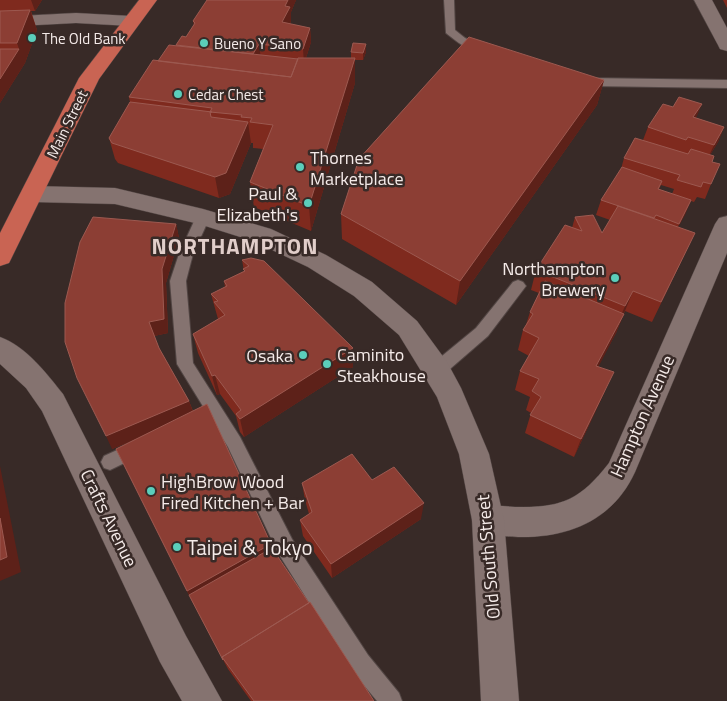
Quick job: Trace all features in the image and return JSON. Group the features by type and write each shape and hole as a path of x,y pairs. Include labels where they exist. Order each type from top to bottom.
{"highway":[{"name":"Main Street","path":"0,257 33,194 89,78 148,0"}],"street":[{"path":"703,0 722,27 727,45"},
{"path":"0,22 76,18 131,21"},
{"name":"Old South Street","path":"33,194 115,196 203,217 262,235 318,261 363,289 408,328 451,396 474,454 488,520 500,701"},
{"name":"Hampton Avenue","path":"488,520 520,522 565,516 588,508 610,485 620,472 727,224"},
{"name":"Crafts Avenue","path":"0,348 36,380 53,403 173,649 203,701"}],"lane":[{"path":"449,0 448,27 456,37 474,47 496,54"},
{"path":"572,77 590,82 727,84"},
{"path":"203,217 186,254 178,281 185,364 234,442 285,546 360,663 391,701"},
{"path":"436,370 478,338 494,321 518,286"},
{"path":"197,420 214,412"},
{"path":"110,462 154,441"}],"building":[{"path":"207,0 288,0 285,6 290,7 282,22 310,28 303,49 259,44 253,54 176,45 182,36 186,37 195,23 193,21"},
{"path":"30,10 17,43 0,43 0,11"},
{"path":"469,37 604,80 460,281 341,214 359,159"},
{"path":"353,43 366,44 363,53 351,52"},
{"path":"169,45 298,59 291,77 158,61"},
{"path":"0,49 19,49 0,79"},
{"name":"Thornes Marketplace","path":"298,58 355,58 309,206 250,182 273,125 250,122 252,118 241,117 242,115 210,112 212,108 129,97 153,60 291,77"},
{"path":"679,97 702,104 693,117 724,127 714,145 688,137 686,140 648,127 663,104 673,107"},
{"path":"130,102 212,112 210,112 211,117 248,122 226,173 215,177 112,143 109,138"},
{"path":"635,138 688,154 691,149 714,156 712,162 720,164 711,184 703,182 701,187 677,180 680,175 624,158"},
{"path":"622,167 662,181 658,189 691,200 679,224 656,215 654,218 601,200"},
{"path":"618,206 695,233 661,302 633,291 625,306 536,270 565,225 582,231 575,217 593,215 602,233"},
{"path":"93,217 176,224 162,269 164,319 149,322 159,348 189,401 106,436 77,378 65,342 65,303 80,242"},
{"path":"251,258 264,261 353,348 240,419 236,414 241,410 215,375 212,376 193,334 225,315 214,302 218,301 211,294 227,286 224,281 245,271 243,269 249,266 242,260"},
{"path":"545,281 624,314 596,366 614,372 581,439 530,415 541,397 532,391 539,379 520,371 539,338 523,330 533,314 530,312"},
{"path":"207,404 271,544 187,591 116,449"},
{"path":"352,454 372,480 394,467 424,503 331,564 300,520 312,512 302,483"},
{"path":"0,518 7,557 0,560"},
{"path":"272,548 309,603 222,657 223,660 189,595"},
{"path":"310,602 374,701 254,701 222,657"}],"place":[{"name":"The Old Bank","path":"32,38"},
{"name":"Bueno Y Sano","path":"204,43"},
{"name":"Cedar Chest","path":"178,94"},
{"name":"Thornes Marketplace","path":"300,167"},
{"name":"Paul & Elizabeth's","path":"308,203"},
{"name":"Northampton Brewery","path":"615,278"},
{"name":"Osaka","path":"303,355"},
{"name":"Caminito Steakhouse","path":"327,364"},
{"name":"HighBrow Wood Fired Kitchen + Bar","path":"151,491"},
{"name":"Taipei & Tokyo","path":"177,547"}],"district":[{"name":"NORTHAMPTON","path":"235,246"}]}
